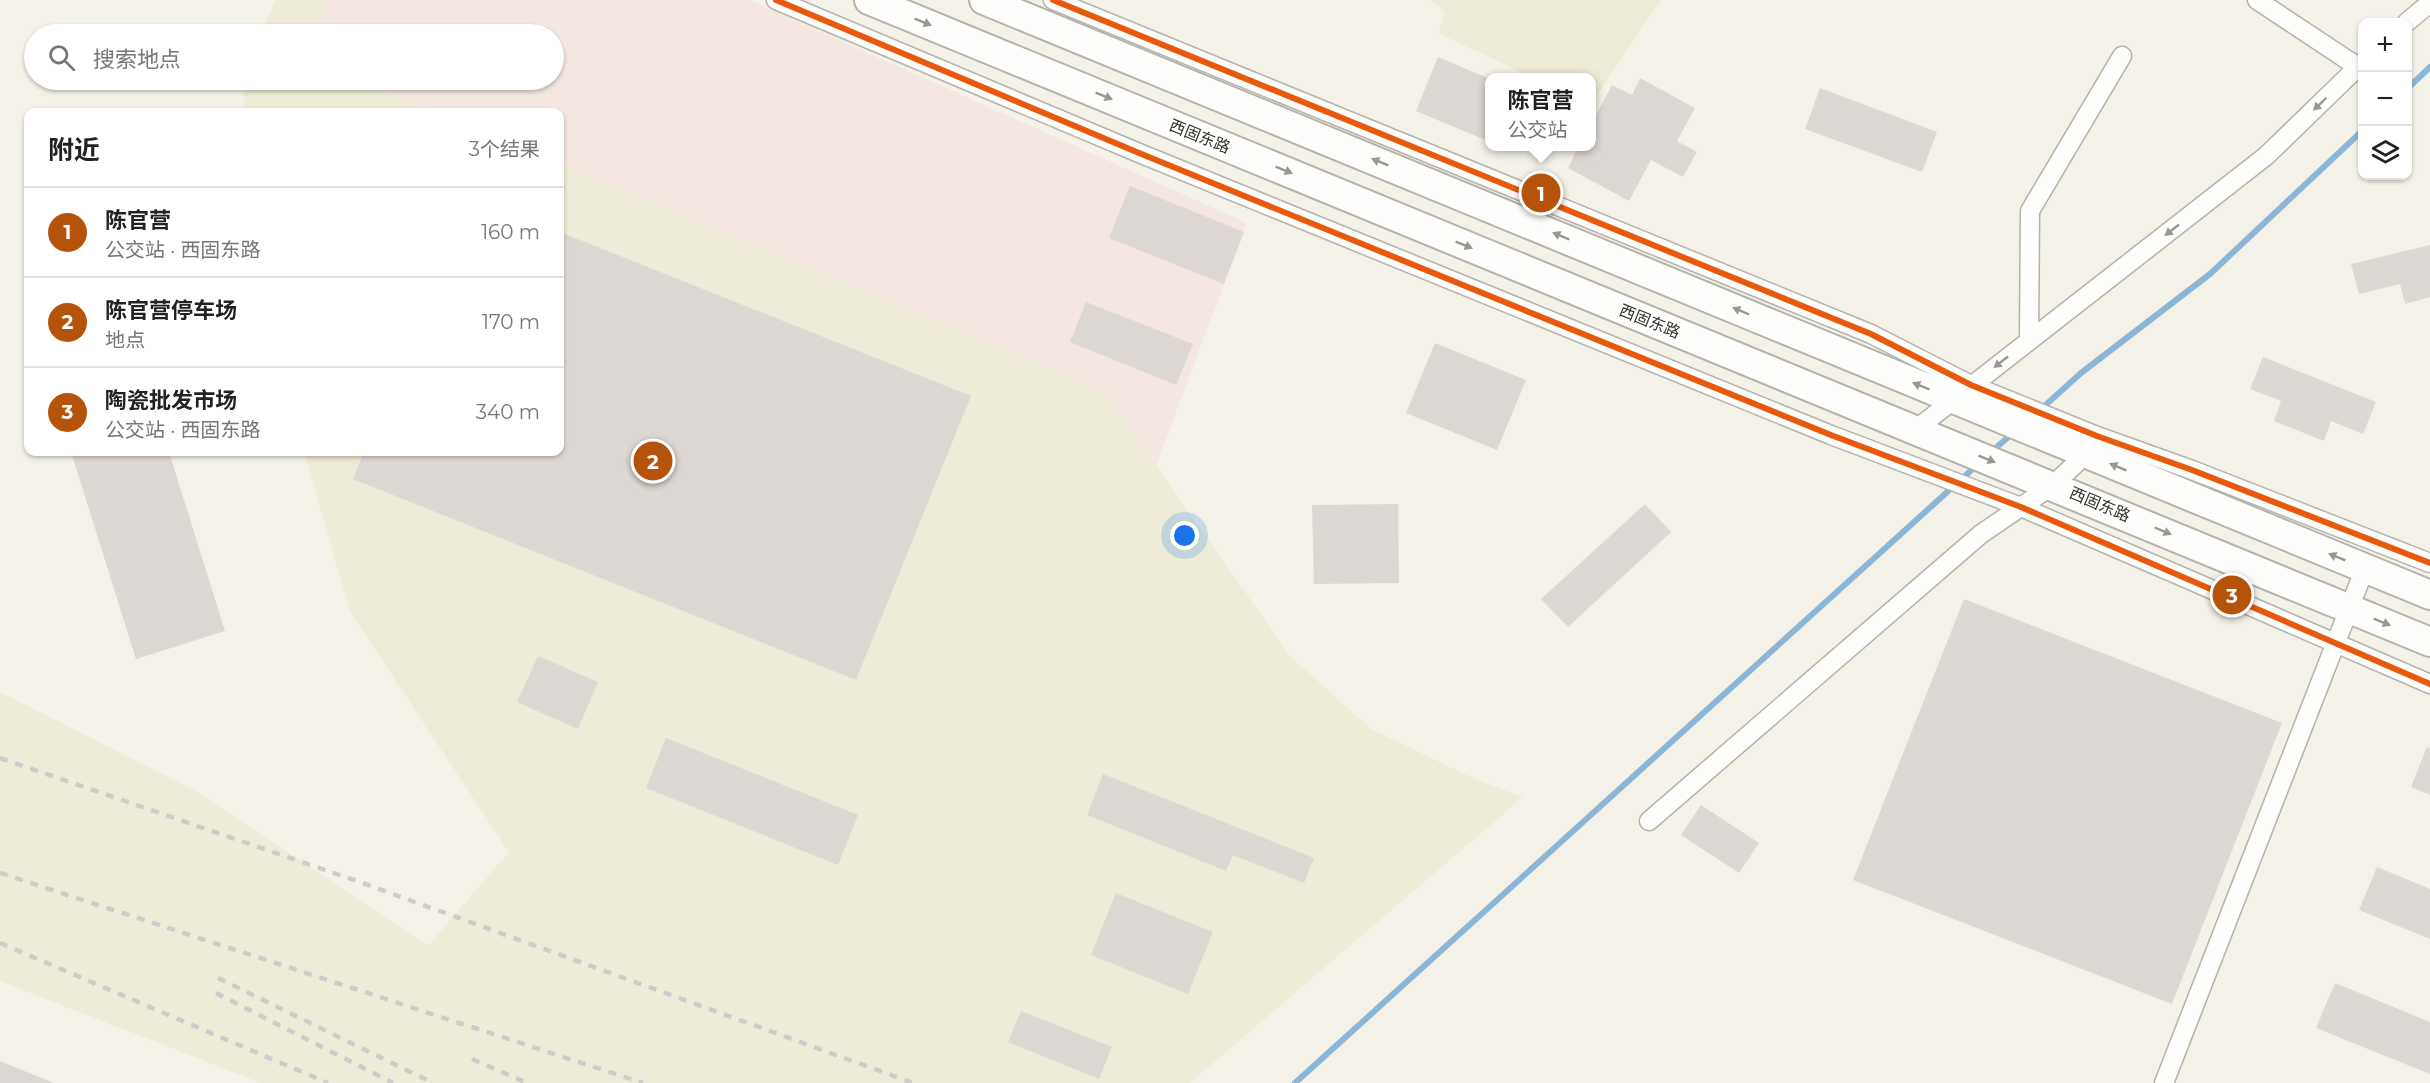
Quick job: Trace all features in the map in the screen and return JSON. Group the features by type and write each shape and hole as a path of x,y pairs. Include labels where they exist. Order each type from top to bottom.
{"main road":[{"name":"西固东路","path":"869,0 2430,642"},
{"path":"984,0 1972,397 2430,595"}],"street":[{"path":"776,0 1205,180 1917,468 2013,504 2430,684"},
{"path":"1053,0 1871,334 1972,397"},
{"path":"2257,0 2358,64"},
{"path":"2412,18 2430,3"},
{"path":"2029,340 2030,211 2122,56"},
{"path":"1914,429 1972,397 2029,340 2266,156 2358,67"},
{"path":"1649,821 2042,481 2077,442 2192,470 2430,562"},
{"path":"2164,1083 2365,568"}],"shaded area":[{"path":"275,0 324,0 322,24 265,24"},
{"path":"324,0 750,0 1247,223 1156,466 1104,391 564,166 564,108 426,108 382,90 564,90 564,24 322,24"},
{"path":"1430,0 1661,0 1596,97 1596,73 1523,73 1438,33 1445,12"},
{"path":"243,90 382,90 426,108 244,108"},
{"path":"564,166 1104,391 1290,656 1371,729 1473,778 1523,797 1190,1083 261,1083 0,981 0,692 200,793 428,946 509,852 350,612 305,456 564,456"}],"building":[{"path":"1438,57 1485,77 1485,140 1416,111"},
{"path":"1640,78 1695,108 1677,141 1697,152 1683,177 1651,160 1629,201 1568,168 1576,151 1596,151 1596,115 1612,85 1632,95"},
{"path":"1820,88 1937,132 1922,172 1805,129"},
{"path":"1130,186 1244,232 1224,284 1109,238"},
{"path":"564,234 971,396 856,680 353,479 362,456 564,456"},
{"path":"2430,245 2430,297 2405,304 2400,284 2359,294 2351,264"},
{"path":"1086,302 1193,344 1176,385 1070,342"},
{"path":"1435,343 1526,380 1497,450 1406,413"},
{"path":"2263,357 2376,402 2363,434 2331,421 2324,441 2274,421 2281,401 2250,389"},
{"path":"72,456 170,456 225,631 136,659"},
{"path":"1398,504 1399,583 1314,584 1312,505"},
{"path":"1645,504 1671,532 1568,627 1541,599"},
{"path":"1964,599 2282,723 2172,1004 1853,880"},
{"path":"538,656 598,682 578,729 517,702"},
{"path":"666,738 858,815 838,865 646,788"},
{"path":"2427,747 2430,748 2430,795 2411,787"},
{"path":"1103,774 1314,858 1304,883 1233,855 1226,871 1087,815"},
{"path":"1701,805 1759,843 1739,873 1681,835"},
{"path":"2377,867 2430,889 2430,939 2359,910"},
{"path":"1116,893 1213,932 1188,994 1091,955"},
{"path":"2335,983 2430,1022 2430,1074 2316,1028"},
{"path":"1021,1011 1112,1047 1099,1079 1008,1042"},
{"path":"0,1061 54,1083 0,1083"}],"waterway":[{"path":"2412,84 2430,67"},
{"path":"2039,411 2081,373 2210,274 2358,135"},
{"path":"1991,452 2013,433"},
{"path":"1295,1083 1977,465"}],"railway":[{"path":"0,758 357,881 913,1083"},
{"path":"0,873 643,1083"},
{"path":"0,943 328,1083"},
{"path":"218,978 433,1083"},
{"path":"216,993 393,1083"},
{"path":"472,1059 527,1083"}],"cycle path":[{"path":"776,0 1139,153 1831,435 2021,507 2430,684"},
{"path":"1053,0 1871,334 1971,385 2097,436 2192,470 2430,563"}],"place":[{"name":"陈官营","path":"1541,193"},
{"name":"陈官营停车场","path":"653,461"},
{"name":"陶瓷批发市场","path":"2232,595"}]}
